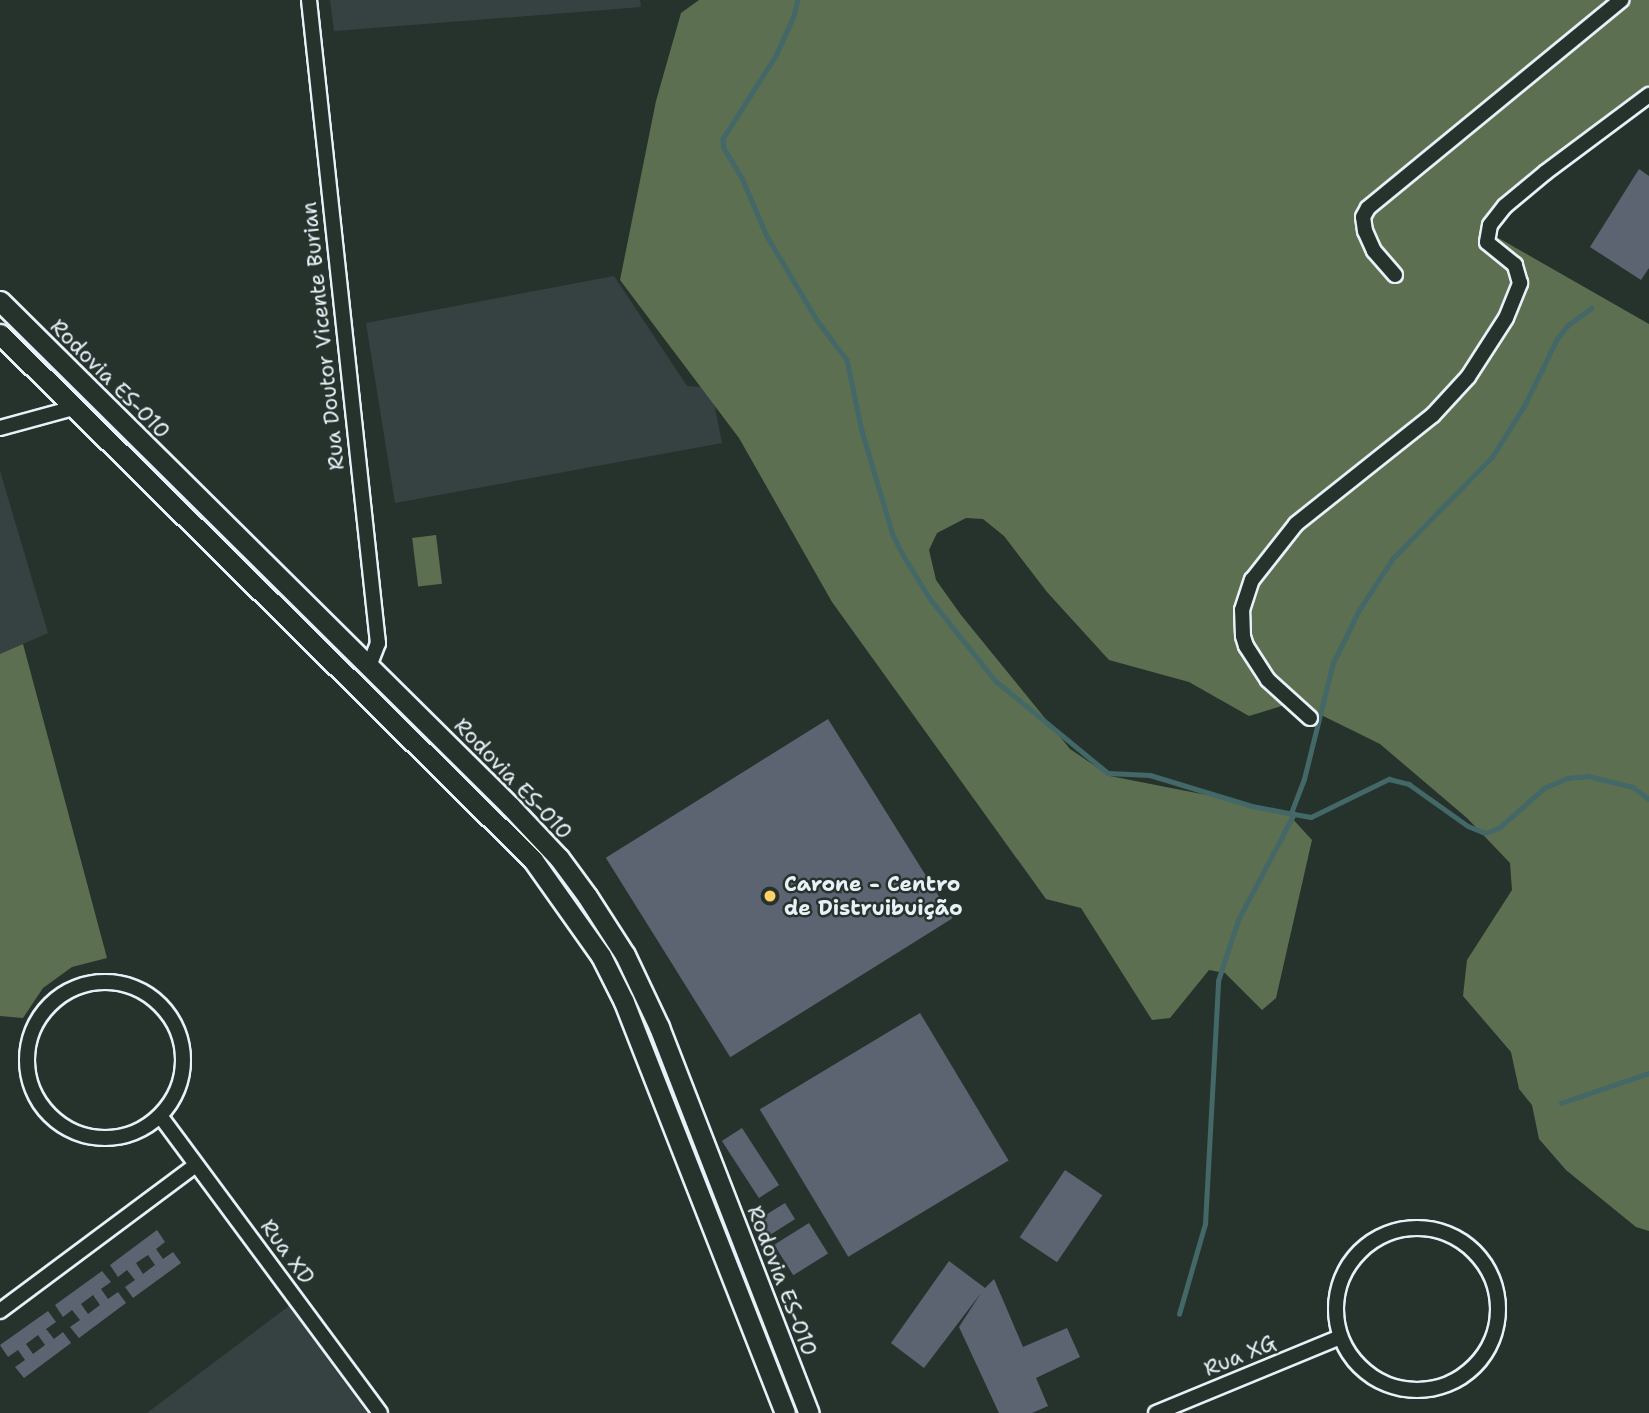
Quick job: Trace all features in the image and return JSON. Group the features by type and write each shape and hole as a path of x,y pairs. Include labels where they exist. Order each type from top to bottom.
{"main road":[{"name":"Rodovia ES-010","path":"0,301 551,849 587,896 625,955 659,1027 809,1413"},
{"name":"Rodovia ES-010","path":"0,334 533,860 571,912 601,957 624,1002 785,1413"}],"street":[{"name":"Rua Doutor Vicente Burian","path":"309,0 378,643 369,667"},
{"path":"1395,275 1374,251 1365,231 1363,217 1368,208 1621,0"},
{"path":"1310,718 1268,680 1246,646 1242,610 1252,580 1296,524 1433,415 1468,377 1506,318 1520,284 1515,265 1487,242 1489,225 1505,206 1546,172 1649,95"},
{"path":"0,428 73,408"},
{"path":"115,981 148,993 173,1018 184,1052 183,1064 180,1087 161,1117 131,1135 95,1139 62,1126 37,1101 26,1067 30,1032 50,1002 80,984 115,981"},
{"name":"Rua XD","path":"161,1117 380,1413"},
{"path":"0,1311 196,1165"},
{"path":"1422,1228 1448,1234 1471,1248 1488,1269 1497,1295 1497,1321 1489,1347 1473,1369 1451,1384 1425,1391 1398,1389 1373,1378 1353,1360 1340,1337 1335,1311 1339,1284 1351,1260 1370,1241 1395,1230 1422,1228"},
{"name":"Rua XG","path":"1156,1413 1340,1337"}],"shaded area":[{"path":"330,0 640,0 641,7 334,31"},
{"path":"614,276 687,386 711,388 722,443 395,503 366,323"},
{"path":"0,471 48,633 0,654"},
{"path":"289,1306 367,1413 147,1413"}],"green space":[{"path":"699,0 1649,0 1649,95 1488,232 1649,324 1649,1231 1636,1227 1566,1170 1539,1139 1532,1105 1519,1089 1511,1052 1463,996 1467,960 1512,890 1510,863 1467,818 1380,744 1307,708 1288,704 1249,716 1189,682 1109,660 1047,592 1004,536 983,519 966,518 937,533 929,550 936,580 961,615 1070,749 1110,776 1232,800 1290,816 1312,840 1276,998 1262,1010 1225,973 1209,970 1170,1018 1152,1020 1081,908 1046,899 832,602 739,438 620,280 656,101 681,13"},
{"path":"436,535 442,584 418,587 412,538"},
{"path":"23,644 107,958 72,967 43,988 23,1018 0,1016 0,654"}],"building":[{"path":"1639,169 1649,176 1649,268 1641,280 1590,247"},
{"path":"828,719 953,918 730,1057 606,858"},
{"path":"920,1013 1009,1160 848,1257 760,1109"},
{"path":"742,1128 779,1185 759,1198 722,1141"},
{"path":"1065,1170 1102,1195 1057,1262 1020,1237"},
{"path":"785,1203 795,1219 770,1235 774,1241 770,1243 756,1221"},
{"path":"809,1223 828,1254 793,1275 774,1245"},
{"path":"157,1230 165,1242 156,1249 163,1259 173,1252 181,1263 133,1298 125,1287 135,1280 127,1270 118,1277 110,1265","holes":["148,1255 155,1265 143,1274 136,1263"]},
{"path":"949,1261 985,1288 994,1279 1023,1347 1067,1328 1080,1357 1036,1378 1048,1406 1032,1413 999,1413 959,1327 981,1293 924,1368 891,1343"},
{"path":"102,1271 111,1282 101,1289 108,1299 118,1292 126,1303 79,1338 70,1327 80,1320 72,1310 63,1317 55,1305","holes":["93,1295 100,1305 88,1314 81,1304"]},
{"path":"48,1311 56,1322 46,1329 54,1339 63,1332 71,1343 24,1378 15,1367 25,1360 18,1350 8,1357 0,1345","holes":["38,1335 45,1345 33,1354 26,1344"]}],"waterway":[{"path":"798,0 794,16 776,56 723,139 724,148 742,178 767,236 817,320 847,360 862,431 893,535 903,555 931,600 996,681 1108,773 1150,775 1252,806 1294,814 1311,817 1389,779 1409,784 1468,826 1485,833 1499,828 1544,788 1567,778 1588,776 1633,787 1649,799"},
{"path":"1291,813 1304,779 1333,663 1359,610 1393,558 1492,457 1524,406 1557,339 1568,325 1591,308"},
{"path":"1179,1314 1205,1224 1218,981 1238,920 1294,814"},
{"path":"1561,1103 1649,1073"}],"place":[{"name":"Carone - Centro de Distruibuição","path":"770,896"}]}
